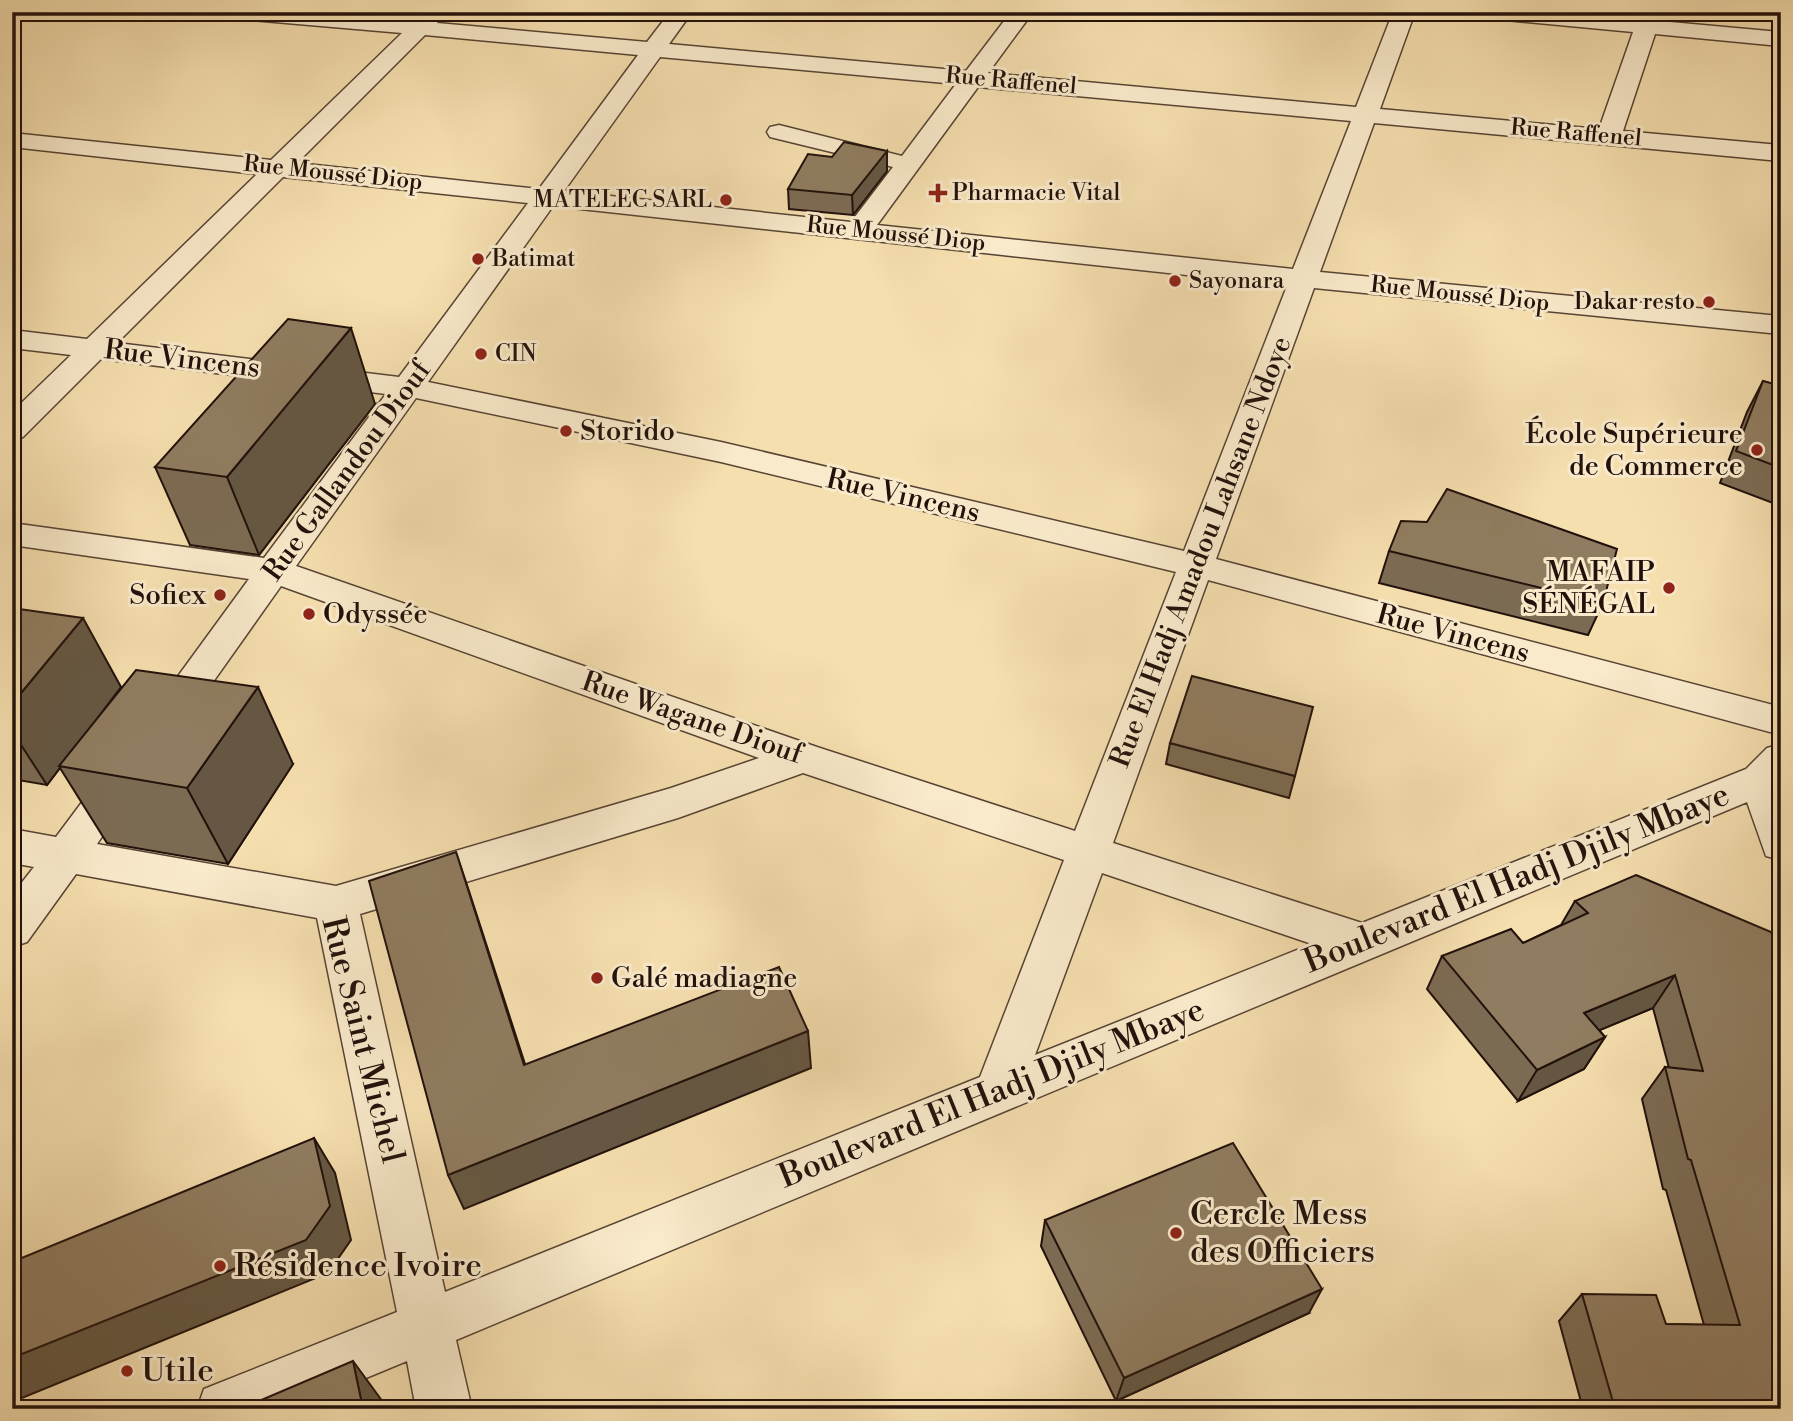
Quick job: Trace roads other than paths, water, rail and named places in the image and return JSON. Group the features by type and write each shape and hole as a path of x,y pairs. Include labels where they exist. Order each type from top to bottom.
{"street":[{"name":"Rue Raffenel","path":"241,12 428,20 654,49 1781,153"},
{"name":"Rue Gallandou Diouf","path":"12,929 681,12"},
{"path":"859,230 1022,12"},
{"name":"Rue El Hadj Amadou Lahsane Ndoye","path":"998,1092 1404,12"},
{"path":"1495,12 1649,20 1781,39"},
{"path":"12,430 428,20"},
{"path":"1609,136 1649,20"},
{"path":"779,132 908,164"},
{"name":"Rue Moussé Diop","path":"12,140 1304,279 1781,325"},
{"name":"Rue Vincens","path":"12,339 408,387 721,452 1196,565 1781,721"},
{"name":"Rue Wagane Diouf","path":"12,534 274,571 803,758 1363,942"},
{"path":"336,904 678,802 803,758"},
{"path":"1770,769 1781,844"},
{"name":"Boulevard El Hadj Djily Mbaye","path":"224,1409 1363,942 1770,769"},
{"name":"Rue Saint Michel","path":"12,846 336,904 444,1409"}],"place":[{"name":"Pharmacie Vital","path":"938,193"},
{"name":"MATELEC SARL","path":"726,200"},
{"name":"Batimat","path":"478,259"},
{"name":"Sayonara","path":"1175,281"},
{"name":"Dakar resto","path":"1709,302"},
{"name":"CIN","path":"481,354"},
{"name":"Storido","path":"566,431"},
{"name":"École Supérieure de Commerce","path":"1757,450"},
{"name":"MAFAIP SÉNÉGAL","path":"1669,588"},
{"name":"Sofiex","path":"220,595"},
{"name":"Odyssée","path":"309,614"},
{"name":"Galé madiagne","path":"597,978"},
{"name":"Cercle Mess des Officiers","path":"1176,1233"},
{"name":"Résidence Ivoire","path":"220,1266"},
{"name":"Utile","path":"127,1371"}]}
